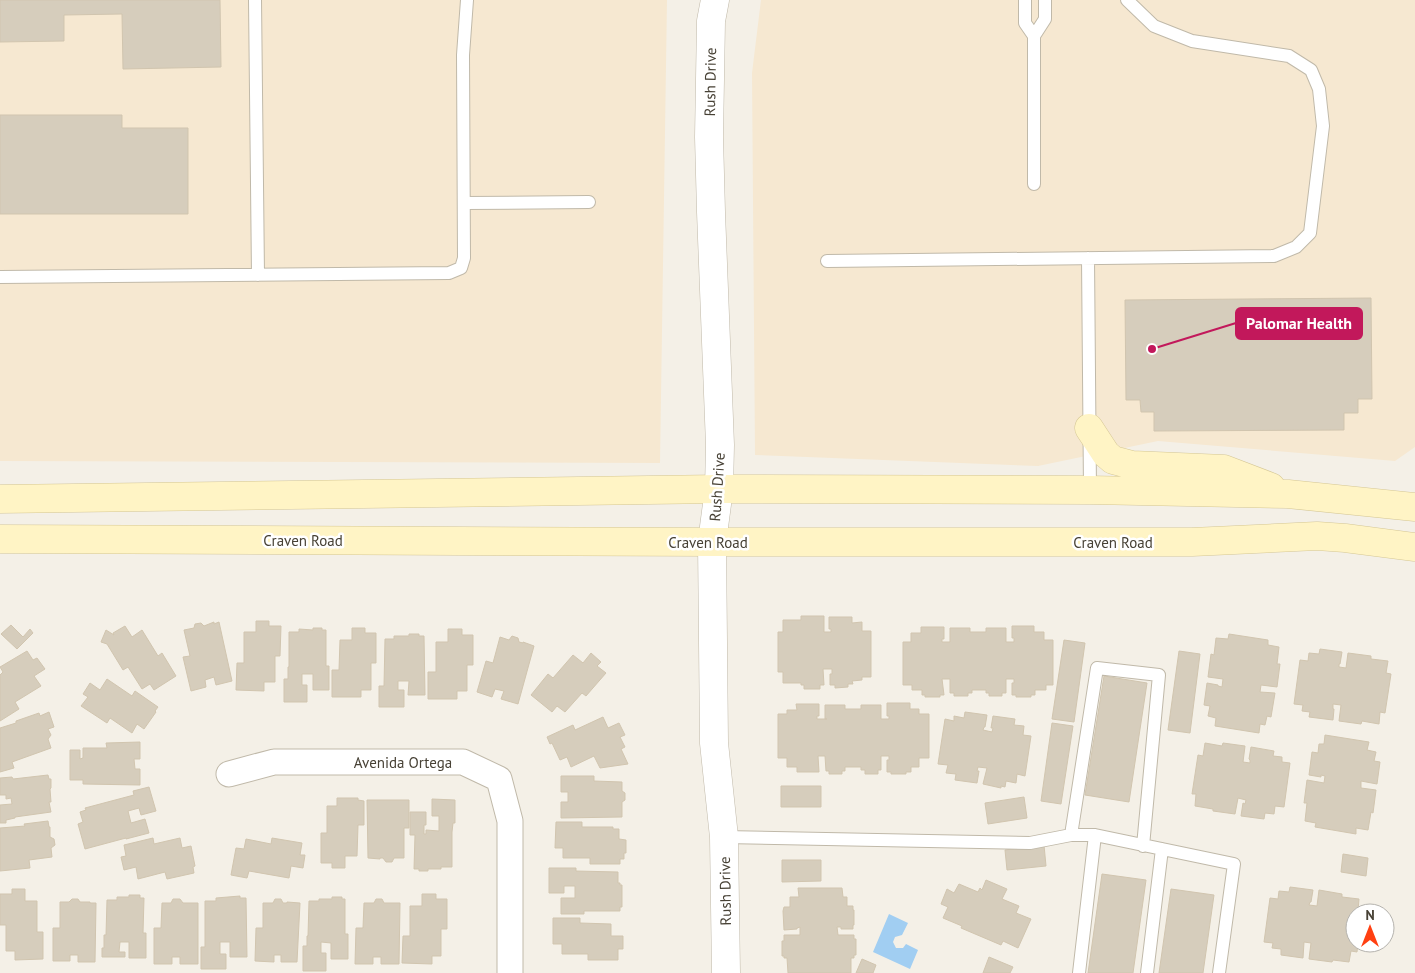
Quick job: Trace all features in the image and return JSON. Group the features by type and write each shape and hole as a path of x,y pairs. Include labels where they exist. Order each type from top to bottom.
{"main road":[{"path":"1089,428 1106,454 1113,460 1132,465 1224,469 1288,494"},
{"path":"0,499 719,489 1090,490 1288,494 1415,507"},
{"name":"Craven Road","path":"0,538 712,542 1192,542 1317,536 1415,547"}],"street":[{"name":"Rush Drive","path":"715,0 711,21 710,137 720,446 719,489 712,542 714,743 724,837 726,973"},
{"name":"Avenida Ortega","path":"229,774 274,762 462,762 499,779 510,821 510,973"}],"lane":[{"path":"256,0 258,275"},
{"path":"0,277 449,273 461,268 464,258 463,55 467,0"},
{"path":"1025,0 1025,23 1034,36"},
{"path":"1034,184 1034,36 1045,19 1045,0"},
{"path":"827,261 1274,256 1296,247 1310,233 1322,126 1319,89 1311,70 1289,56 1192,42 1154,26 1127,0"},
{"path":"464,203 589,202"},
{"path":"1088,258 1090,490"},
{"path":"1071,836 1097,668 1159,676 1143,846"},
{"path":"724,837 1030,843 1071,836 1095,835 1234,864 1219,973"},
{"path":"1079,973 1095,835"},
{"path":"1147,973 1162,850"}],"shaded area":[{"path":"0,0 667,0 660,463 0,461"},
{"path":"761,0 1415,0 1415,447 1395,461 1158,441 1038,466 755,455 752,73"}],"water":[{"path":"889,914 908,923 902,935 895,937 893,942 896,948 903,948 906,944 918,950 910,969 873,952"}],"building":[{"path":"0,0 220,0 221,67 123,69 122,14 64,15 64,41 0,42"},
{"path":"0,115 122,115 122,128 188,128 188,214 0,214"},
{"path":"1371,298 1372,399 1358,399 1358,413 1344,413 1344,430 1154,431 1154,412 1141,412 1140,400 1126,400 1125,300"},
{"path":"801,616 824,616 824,632 831,632 831,629 829,629 829,617 852,617 852,623 862,622 862,631 871,631 871,677 862,677 862,680 852,681 853,684 848,684 848,687 835,688 835,685 830,685 832,669 823,669 824,685 820,685 820,689 804,689 804,685 801,685 801,683 783,683 783,672 778,672 778,632 783,632 783,620 801,620"},
{"path":"256,621 269,621 269,626 281,626 280,656 275,656 275,682 264,682 264,691 236,690 237,663 244,663 244,632 256,632"},
{"path":"214,622 214,624 219,622 232,681 216,685 214,677 205,680 206,687 191,691 183,657 190,656 184,630 194,628 195,624 201,623 204,626"},
{"path":"11,625 23,637 30,629 33,633 17,649 1,634"},
{"path":"125,626 132,637 142,630 158,656 162,653 176,676 154,690 150,684 142,689 128,667 123,670 107,644 101,642 106,630 114,635 113,633"},
{"path":"1012,626 1034,626 1034,632 1044,632 1044,640 1053,640 1053,685 1046,685 1046,690 1035,690 1035,695 1031,695 1031,697 1016,697 1016,695 1012,695 1014,679 1006,679 1006,693 1002,693 1002,696 989,696 986,690 972,690 972,693 968,693 968,696 954,696 954,693 950,693 950,679 942,679 944,695 940,695 940,697 925,697 925,695 922,695 922,690 912,690 912,685 903,685 903,642 911,642 911,633 921,633 921,627 944,627 944,639 942,639 942,642 950,642 950,628 970,628 970,632 986,632 986,628 1006,628 1006,642 1014,642"},
{"path":"313,628 326,630 326,666 329,666 329,690 313,690 313,674 302,674 302,685 307,685 307,702 284,702 284,679 288,679 289,667 289,632 299,632 299,629 313,630"},
{"path":"352,628 365,628 365,633 376,633 376,663 371,663 371,690 361,690 361,697 332,697 332,670 339,670 340,640 352,640"},
{"path":"448,629 462,629 462,635 473,635 473,665 467,665 467,691 457,691 457,699 428,699 428,672 436,672 436,642 448,642"},
{"path":"409,634 424,636 425,695 408,695 409,681 398,681 398,690 404,690 404,707 379,707 379,686 384,686 385,639 394,639 394,636 409,636"},
{"path":"1229,634 1268,640 1268,645 1279,647 1277,664 1280,664 1277,687 1261,685 1260,692 1275,693 1271,717 1267,716 1265,725 1260,724 1259,733 1215,726 1216,718 1208,716 1210,706 1204,705 1207,683 1222,687 1223,679 1208,677 1211,654 1214,655 1216,638 1228,639"},
{"path":"512,636 518,638 519,642 534,646 518,704 501,699 504,691 495,689 492,697 477,692 486,661 493,663 500,637 509,640"},
{"path":"1064,640 1085,643 1074,722 1052,719"},
{"path":"1320,649 1342,652 1339,667 1346,668 1348,653 1371,656 1371,659 1388,661 1386,673 1391,674 1385,713 1380,712 1379,724 1362,721 1361,724 1339,721 1341,705 1333,704 1333,720 1309,717 1310,712 1302,711 1303,705 1294,704 1300,660 1308,661 1309,653 1319,654"},
{"path":"27,651 33,660 37,658 45,669 34,676 41,686 15,702 19,709 0,721 0,675 3,672 0,667"},
{"path":"1179,651 1200,654 1190,733 1168,730"},
{"path":"591,653 601,662 597,666 606,673 586,696 582,693 565,712 557,706 552,712 531,695 548,674 553,678 573,655 583,663"},
{"path":"1104,676 1147,683 1129,802 1085,795"},
{"path":"107,679 132,696 135,691 158,707 144,729 137,724 132,733 110,718 107,723 81,706 88,697 83,694 90,683 100,690"},
{"path":"887,703 910,703 910,709 919,709 919,714 929,714 929,758 919,758 919,767 911,767 911,772 906,772 906,774 891,774 891,772 887,772 889,756 881,756 881,770 878,770 878,774 865,774 865,770 861,770 861,767 845,767 845,771 842,771 842,774 829,774 829,771 826,771 825,756 818,756 819,772 797,772 797,767 787,767 787,758 778,758 778,714 787,714 787,710 797,710 796,704 819,704 819,716 817,716 817,719 825,719 825,705 845,705 845,709 861,709 861,705 881,705 881,719 889,719 889,716 887,716"},
{"path":"49,712 54,727 48,729 51,735 48,739 51,748 12,762 14,768 0,772 0,728 39,713 40,716"},
{"path":"965,712 987,715 983,730 992,732 993,716 1015,719 1014,725 1024,726 1023,735 1031,736 1025,776 1017,774 1016,783 1006,781 1005,787 1001,786 1001,788 983,784 987,768 978,767 977,783 955,780 956,774 946,773 948,765 938,764 945,719 954,721 954,716 964,718"},
{"path":"603,717 608,728 619,723 625,735 620,737 625,747 621,749 628,764 600,768 594,756 571,767 567,757 560,760 547,737 573,725 575,730"},
{"path":"1052,723 1073,726 1061,804 1041,801"},
{"path":"1325,735 1369,742 1367,750 1376,752 1374,761 1380,762 1377,784 1361,781 1361,788 1376,790 1373,813 1371,812 1368,830 1356,828 1356,834 1315,827 1316,823 1305,821 1307,803 1304,803 1307,780 1324,783 1325,776 1309,775 1312,752 1318,753 1319,744 1324,744"},
{"path":"140,742 140,759 134,759 135,769 140,769 140,785 83,784 83,780 70,780 70,750 80,750 80,759 83,758 83,748 107,748 106,743"},
{"path":"1205,743 1222,746 1223,743 1245,746 1243,762 1250,763 1251,747 1274,751 1273,756 1282,757 1282,762 1290,763 1284,807 1275,806 1274,814 1265,813 1264,819 1241,816 1243,803 1245,804 1246,800 1238,798 1235,814 1195,806 1196,794 1192,794 1198,755 1203,756"},
{"path":"48,775 49,779 51,779 51,802 49,802 51,812 15,817 6,820 6,823 0,823 0,805 12,804 11,798 6,799 6,795 0,795 0,778 12,777 13,779"},
{"path":"561,776 594,776 594,781 622,782 625,800 622,802 622,817 561,818 561,802 568,802 568,792 561,792"},
{"path":"781,786 821,786 821,807 781,807"},
{"path":"149,787 156,811 141,815 139,808 128,811 131,823 145,819 149,833 85,849 78,824 83,822 80,812 86,810 85,808 134,795 133,791"},
{"path":"1024,797 1027,818 988,824 985,803"},
{"path":"337,798 358,798 358,800 364,801 364,825 358,825 357,856 345,856 345,868 332,868 332,863 321,863 321,833 327,833 327,806 337,806"},
{"path":"432,799 455,800 455,823 453,823 452,832 452,867 419,871 419,869 414,869 415,835 410,835 410,812 426,812 424,834 426,834 426,830 439,831 439,816 432,816"},
{"path":"367,800 409,800 409,828 404,828 404,858 394,858 392,862 386,862 383,858 368,858"},
{"path":"48,821 50,837 54,839 55,845 51,848 52,857 29,860 30,868 0,871 0,828 25,826 24,824"},
{"path":"556,822 582,822 582,827 613,827 613,829 619,829 619,839 626,840 624,859 620,859 620,864 590,864 590,858 563,858 563,848 555,848"},
{"path":"153,838 154,844 180,838 182,848 191,846 195,866 193,867 194,873 167,879 165,872 138,879 136,867 124,870 121,857 126,856 124,845"},
{"path":"272,838 302,843 300,855 305,855 303,868 291,866 289,878 249,871 247,878 231,875 236,848 244,849 246,839 271,844"},
{"path":"1044,845 1046,866 1007,870 1005,850"},
{"path":"1343,854 1368,858 1366,876 1341,872"},
{"path":"782,860 821,860 821,881 782,882"},
{"path":"549,868 576,868 576,871 618,872 618,883 622,885 622,907 620,907 620,911 584,911 584,914 561,914 561,898 575,898 575,886 564,886 564,893 549,893"},
{"path":"1102,874 1146,880 1133,973 1088,973"},
{"path":"986,880 1007,889 1002,899 1019,906 1016,913 1031,919 1018,948 1003,941 1001,945 943,918 948,907 941,904 947,889 954,893 959,884 978,892 980,888 982,890"},
{"path":"1290,887 1313,890 1309,905 1317,906 1319,890 1342,894 1342,897 1359,899 1359,903 1345,903 1345,953 1351,953 1349,962 1309,959 1311,943 1304,942 1303,958 1281,955 1281,949 1272,948 1273,943 1264,942 1270,898 1278,899 1279,891 1289,892"},
{"path":"798,888 842,888 843,897 847,897 847,906 853,906 854,910 853,929 837,927 838,935 854,935 854,939 856,939 856,955 854,955 854,958 851,958 851,973 788,973 787,958 782,956 782,941 784,941 784,935 800,935 800,927 784,930 783,911 784,907 790,907 790,897 799,897"},
{"path":"12,889 25,889 25,901 37,901 37,932 43,932 43,959 15,960 15,951 6,951 6,925 0,925 0,894 12,894"},
{"path":"1171,889 1214,895 1203,973 1159,973"},
{"path":"422,894 436,894 436,899 447,899 447,929 441,929 441,956 432,956 432,964 402,963 403,936 410,936 410,906 422,906"},
{"path":"129,895 140,895 140,898 144,898 143,933 146,933 146,958 129,958 129,942 120,942 119,952 125,952 125,957 102,957 104,935 106,935 107,900 117,900 117,897 129,897"},
{"path":"240,896 240,898 246,898 247,957 230,957 230,942 220,942 220,954 226,954 226,969 201,969 201,947 205,947 205,901 216,901 216,898"},
{"path":"332,897 342,897 342,899 345,899 345,934 348,934 348,959 331,959 331,943 321,942 321,953 326,953 326,971 303,971 303,946 307,946 309,901 332,899"},
{"path":"72,899 78,899 80,902 96,903 95,962 78,962 78,955 70,955 70,961 53,961 53,928 60,928 60,902 69,902"},
{"path":"173,899 180,899 183,903 198,903 198,964 180,964 180,957 172,957 172,964 154,964 154,928 161,928 162,903 171,903"},
{"path":"275,899 281,899 283,903 300,903 297,962 281,962 281,955 274,955 274,962 255,961 256,928 263,928 263,903 273,903"},
{"path":"376,899 382,899 384,903 400,903 399,964 381,964 381,957 373,957 373,964 355,964 356,928 363,928 364,903 374,903"},
{"path":"553,918 580,918 580,923 611,924 611,936 623,936 623,949 618,949 618,960 588,960 588,954 562,954 562,944 553,944"},
{"path":"989,957 1013,967 1010,973 983,973"},
{"path":"862,959 876,965 873,973 856,973"}],"place":[{"name":"Palomar Health","path":"1152,349"}]}
